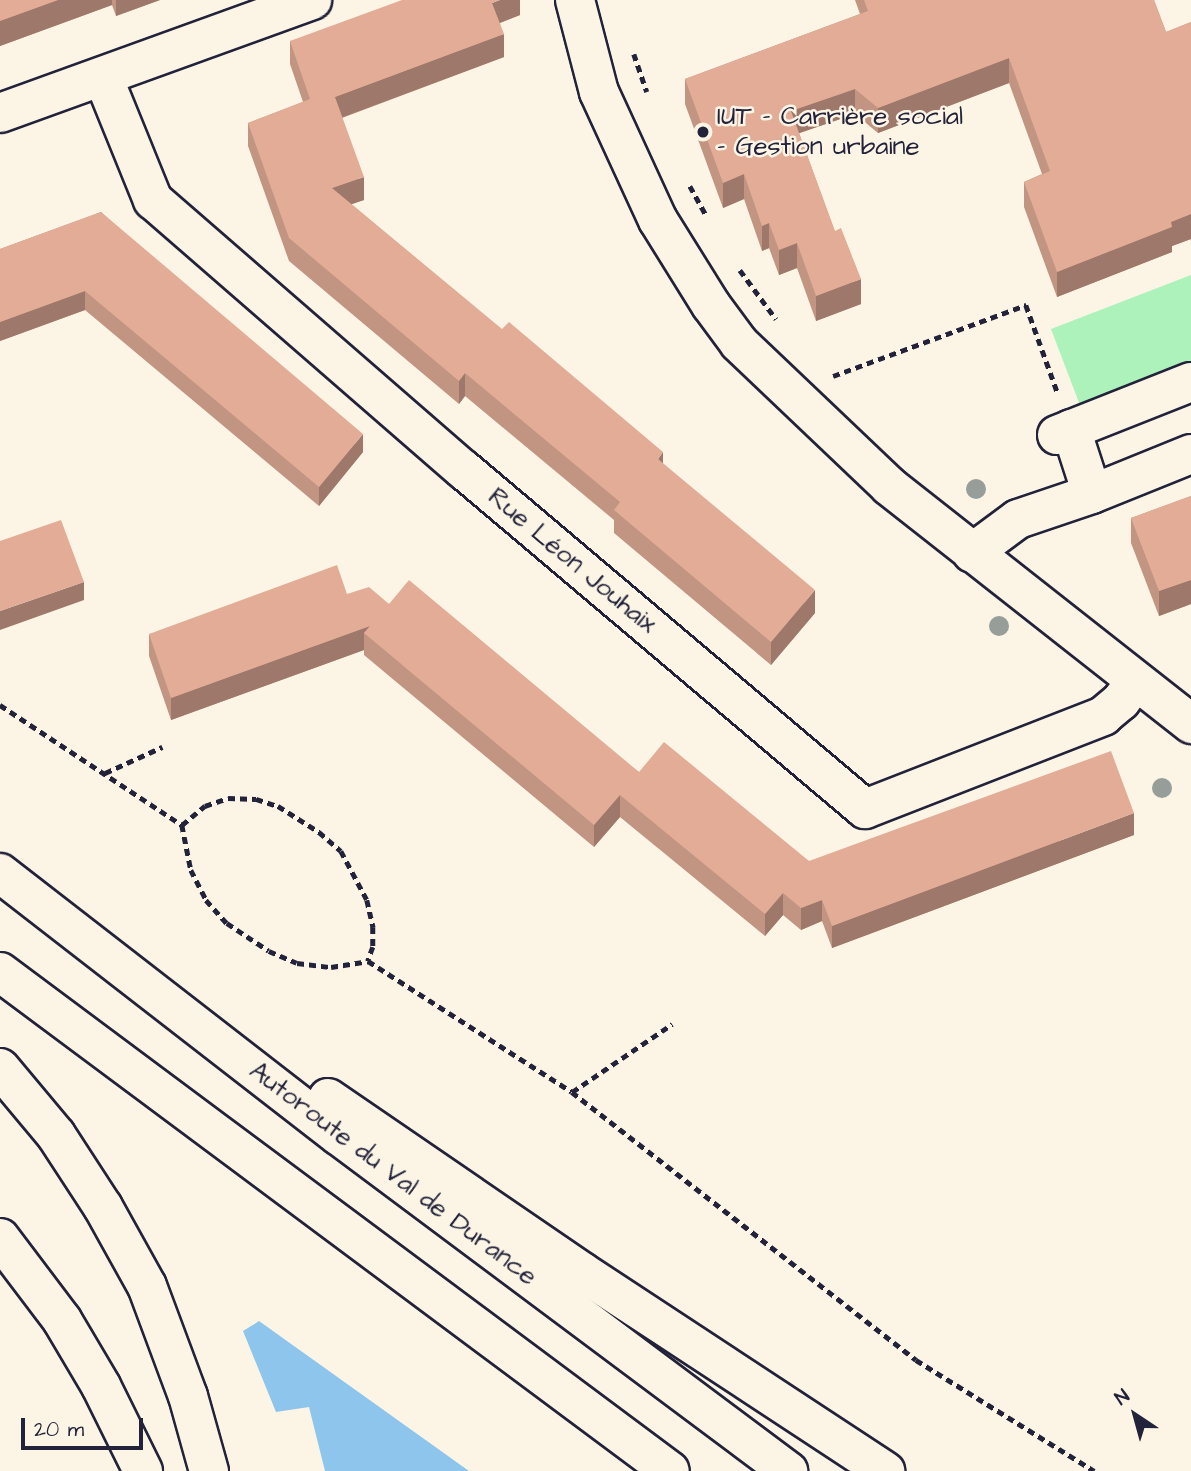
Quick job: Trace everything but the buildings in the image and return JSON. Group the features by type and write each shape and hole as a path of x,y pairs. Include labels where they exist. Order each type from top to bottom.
{"main road":[{"path":"0,113 312,0"},
{"path":"575,0 599,92 658,220 711,305 739,343 889,486 1191,724"},
{"name":"Rue Léon Jouhaix","path":"103,76 153,200 464,470 864,809 1103,716 1121,701 1135,682"},
{"path":"1091,494 1064,432 1191,382"},
{"path":"972,554 1018,519 1091,494 1191,454"},
{"name":"Autoroute du Val de Durance","path":"0,873 338,1135 788,1471"},
{"path":"63,923 401,1146 750,1385 885,1471"},
{"path":"0,972 670,1471"},
{"path":"0,1068 56,1135 103,1207 147,1286 188,1396 209,1471"},
{"path":"0,1238 62,1320 112,1407 142,1471"}],"path":[{"path":"633,50 649,100"},
{"path":"687,179 711,225"},
{"path":"740,269 779,323"},
{"path":"833,376 1026,305 1064,432"},
{"path":"0,705 182,825 191,870 206,900 227,923 246,937 297,963 331,967 368,961 572,1092 916,1360 1094,1471"},
{"path":"105,773 162,747"},
{"path":"182,825 205,806 228,798 256,799 289,812 319,832 341,851 368,900 373,927 373,947 368,961"},
{"path":"572,1092 673,1024"}],"green space":[{"path":"1191,275 1191,366 1081,408 1051,329"}],"water":[{"path":"259,1321 469,1471 325,1471 309,1407 276,1412 243,1331"}],"place":[{"name":"IUT - Carrière social - Gestion urbaine","path":"703,132"}]}
